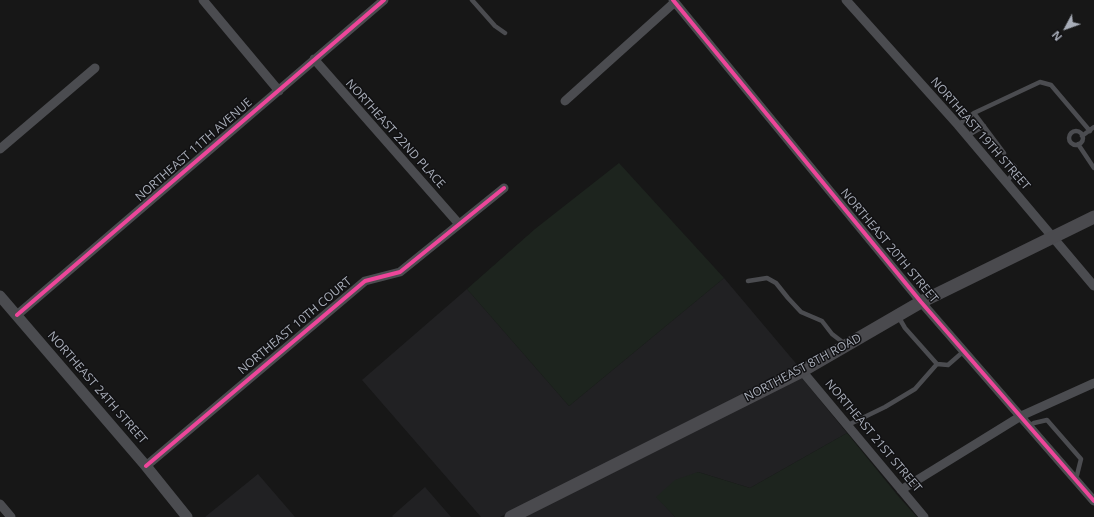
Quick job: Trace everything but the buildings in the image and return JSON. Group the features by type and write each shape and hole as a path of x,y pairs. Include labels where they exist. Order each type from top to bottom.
{"main road":[{"name":"NORTHEAST 8TH ROAD","path":"511,517 802,371 921,302 1094,217"}],"street":[{"path":"203,0 278,91"},
{"name":"NORTHEAST 11TH AVENUE","path":"17,315 384,0"},
{"name":"NORTHEAST 19TH STREET","path":"846,0 958,124 1094,286"},
{"path":"565,101 674,1"},
{"name":"NORTHEAST 20TH STREET","path":"674,1 921,302 1094,501"},
{"name":"NORTHEAST 22ND PLACE","path":"314,59 459,224"},
{"path":"0,149 95,68"},
{"name":"NORTHEAST 10TH COURT","path":"146,466 365,280 400,272 504,188"},
{"name":"NORTHEAST 24TH STREET","path":"0,296 146,466 187,517"},
{"name":"NORTHEAST 21ST STREET","path":"802,371 924,517"},
{"path":"901,490 1020,416 1094,383"},
{"path":"0,504 12,517"}],"lane":[{"path":"472,0 495,26 505,33"},
{"path":"958,124 974,113 1040,82 1051,85 1090,131"},
{"path":"974,113 1004,153"},
{"path":"967,136 984,126"},
{"path":"1078,144 1082,140 1082,136 1094,127"},
{"path":"1082,136 1079,132 1075,132 1070,136 1071,142 1078,144 1094,168"},
{"path":"1006,182 1014,173 1015,167 1013,165"},
{"path":"748,281 768,278 776,283 802,312 822,321 832,334 846,345"},
{"path":"898,315 905,328 937,364 948,365 964,351"},
{"path":"848,425 885,407 915,389 937,364"},
{"path":"1029,426 1047,420 1081,459 1078,475 1075,478"}],"shaded area":[{"path":"619,163 724,278 569,406 467,289 535,229"},
{"path":"724,278 799,367 500,517 481,517 362,380 467,289 569,406"},
{"path":"801,377 847,433 750,488 698,472 657,497 675,517 521,517"},
{"path":"847,433 917,517 675,517 656,497 675,480 698,472 750,488"},
{"path":"258,474 295,517 205,517"},
{"path":"425,487 451,517 392,516"}],"cycle path":[{"path":"17,315 384,0"},
{"path":"673,0 921,302 1094,501"},
{"path":"146,466 365,281 400,272 504,188"}]}
